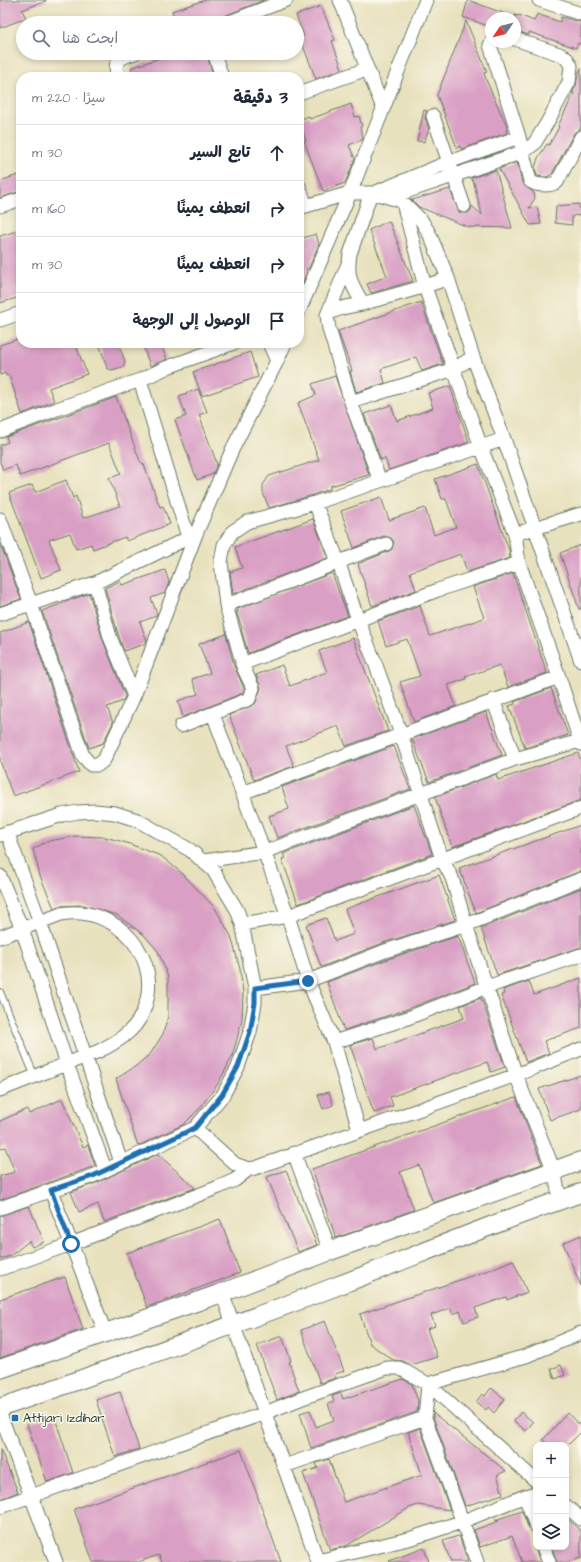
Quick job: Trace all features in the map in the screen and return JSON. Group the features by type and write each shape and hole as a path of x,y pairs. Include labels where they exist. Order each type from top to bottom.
{"main road":[{"path":"0,1369 222,1293 330,1251 581,1161"},
{"path":"0,1408 234,1325 337,1286 445,1242 581,1193"}],"street":[{"path":"244,16 286,0"},
{"path":"340,0 383,108"},
{"path":"304,299 350,193 426,0"},
{"path":"539,0 581,14"},
{"path":"397,199 523,152 534,144 569,82 571,66 567,59 562,55 521,41"},
{"path":"491,48 519,137 530,181 534,184 553,184 557,182 581,137"},
{"path":"116,72 115,70 119,60"},
{"path":"216,60 220,72"},
{"path":"304,91 367,69"},
{"path":"433,116 464,206"},
{"path":"380,481 351,402 329,329 328,315 348,264 350,254 372,193 448,162 519,137"},
{"path":"304,206 350,193 372,193 397,199 421,220 429,233 448,278 473,357 504,439 581,661"},
{"path":"204,861 264,852 515,759 580,742 559,676 519,563 514,534 481,447 425,287 397,199"},
{"path":"0,206 16,201"},
{"path":"348,264 349,278 363,304"},
{"path":"328,315 341,307 363,304 425,287 448,278"},
{"path":"0,320 16,315"},
{"path":"0,431 140,380 168,367 220,348"},
{"path":"271,348 277,361"},
{"path":"0,519 83,756 91,765 98,765 104,760 134,696 192,535 283,348"},
{"path":"351,402 454,369 473,357"},
{"path":"140,380 192,535"},
{"path":"181,726 249,699 253,688 242,664 226,605 221,562 224,545 232,532 247,522 315,503 504,439"},
{"path":"315,503 338,561 358,620 401,734 442,859 452,878 466,925 516,1075 554,1171 560,1200"},
{"path":"514,534 535,529 581,514"},
{"path":"0,614 95,583 147,559 192,535"},
{"path":"226,605 286,583 338,561 386,544"},
{"path":"242,664 438,590 519,563"},
{"path":"95,583 110,637 134,696"},
{"path":"242,793 559,676"},
{"path":"493,700 515,759"},
{"path":"213,714 288,916 308,981 334,1042 359,1130"},
{"path":"242,924 288,916 581,808"},
{"path":"0,1208 93,1176 105,1169 160,1146 195,1128 222,1095 238,1067 250,1032 255,1003 255,988 242,924 237,910 213,870 190,850 137,820 115,813 95,811 78,812 62,815 3,834 40,922 84,1057 121,1162"},
{"path":"0,876 22,929 67,1064 105,1169"},
{"path":"255,988 308,981 385,951 466,925 581,879"},
{"path":"0,937 61,914 71,912 97,916 126,933 136,944 146,964 148,988 142,1015 125,1035 113,1044 0,1090"},
{"path":"334,1042 405,1019 487,987 581,955"},
{"path":"0,1269 71,1244 227,1184 249,1169 516,1075 581,1049"},
{"path":"195,1128 235,1164 249,1169"},
{"path":"294,1153 330,1251"},
{"path":"51,1190 105,1332"},
{"path":"222,1293 318,1562 412,1538 461,1522 530,1494 534,1514"},
{"path":"428,1384 526,1356 581,1332"},
{"path":"0,1507 387,1368 399,1368 428,1384 533,1478"},
{"path":"428,1384 425,1418 461,1522 477,1562"},
{"path":"0,1414 56,1562"},
{"path":"284,1466 425,1418"},
{"path":"569,1509 581,1519"},
{"path":"545,1550 549,1562"}],"lane":[{"path":"0,992 35,1077"}],"building":[{"path":"0,0 46,0 22,10 25,16 16,16 16,22 0,28"},
{"path":"205,0 264,0 224,16 174,16 172,11"},
{"path":"468,0 500,12 485,12 485,25 463,17"},
{"path":"321,6 335,40 332,41 342,69 316,79 304,48 304,16 296,15"},
{"path":"537,14 560,22 561,17 581,22 581,44 578,43 576,48 529,32 529,35 521,33 521,16 534,21"},
{"path":"466,21 487,72 484,73 487,82 508,129 506,130 507,133 461,149 460,146 457,148 437,95"},
{"path":"154,60 208,60 212,72 132,72 131,68"},
{"path":"581,68 580,129 574,133 552,174 547,177 537,176 535,168 538,158 547,144 549,145 559,127 558,126 574,93 572,93 576,86 578,74"},
{"path":"351,104 355,117 359,116 362,126 360,127 363,137 362,140 349,145 355,159 345,183 323,191 304,141 306,141 304,135 304,118 309,116 310,119"},
{"path":"424,110 427,111 425,118 429,129 424,142 417,141"},
{"path":"517,162 522,183 534,193 535,198 529,208 537,207 541,224 530,225 499,169"},
{"path":"496,170 512,228 468,227 419,207 412,200 450,189 459,212 467,213 470,211 472,206 482,215 474,183 471,178"},
{"path":"16,176 16,193 0,198 0,181"},
{"path":"579,204 580,215 572,216 572,225 555,223 556,206"},
{"path":"389,221 413,281 371,293 367,284 387,276 369,230"},
{"path":"16,231 16,298 0,303 0,236"},
{"path":"316,234 319,244 309,268 306,269 307,271 304,280 304,238"},
{"path":"421,302 443,364 422,371 416,357 381,369 385,383 356,392 350,371 352,371 338,331"},
{"path":"16,340 16,348 77,348 87,374 49,388 54,401 22,414 9,375 6,376 6,373 0,375 0,345"},
{"path":"101,348 120,348 125,361 123,367 111,370 107,368"},
{"path":"144,348 162,348 167,359 150,366"},
{"path":"250,352 258,377 202,396 193,372"},
{"path":"335,376 369,475 330,486 330,489 269,508 263,493 263,485 269,476 319,460 298,403 316,395 312,384"},
{"path":"450,386 469,442 389,470 385,458 381,460 364,414 391,405 397,421 433,408 428,393"},
{"path":"198,389 207,412 199,415 217,464 213,474 197,480 175,420 186,416 179,396"},
{"path":"116,397 140,461 144,465 160,507 163,506 170,524 127,541 125,537 93,549 91,544 76,549 70,533 49,540 61,570 41,578 9,493 32,485 35,492 66,480 73,498 76,496 83,518 120,506 109,478 121,474 109,443 20,476 16,465 3,470 0,462 0,445 8,442 6,437"},
{"path":"478,464 509,550 510,558 467,572 461,554 410,572 416,590 372,606 358,564 389,551 392,549 394,542 391,538 384,536 354,548 341,511 381,497 389,520 425,508 434,535 456,527 446,499 442,499 435,479"},
{"path":"313,519 328,558 233,594 230,572 242,568 235,547"},
{"path":"0,543 21,599 0,606"},
{"path":"581,545 581,609 579,609 560,553"},
{"path":"165,570 169,582 165,593 151,598 157,614 156,616 140,622 147,641 145,644 124,651 105,588 120,581 122,585"},
{"path":"332,573 348,616 248,653 241,629 242,628 236,612 238,612 237,609"},
{"path":"513,573 547,673 508,687 500,665 465,677 466,679 448,685 456,706 414,722 400,682 420,676 407,639 386,646 378,621 420,606 430,636 484,618 473,587"},
{"path":"89,593 103,640 125,696 123,701 107,707 113,723 103,743 89,748 42,611"},
{"path":"29,622 79,772 13,796 0,761 0,633"},
{"path":"226,634 234,666 244,688 243,693 183,717 178,701 198,694 192,679 210,673 199,644"},
{"path":"353,638 388,731 346,746 338,726 286,746 294,766 254,780 229,715 255,704 261,688 256,675 282,665 290,686 327,672 319,651"},
{"path":"551,688 568,735 525,748 509,706 515,704 514,702"},
{"path":"486,712 502,755 429,782 412,739"},
{"path":"394,746 410,789 277,838 269,816 289,809 282,787"},
{"path":"578,753 581,761 581,800 452,847 435,797 496,774 498,780"},
{"path":"414,805 432,854 298,904 282,859 285,858 283,854"},
{"path":"581,825 581,871 476,913 459,868"},
{"path":"76,836 105,837 127,843 161,856 183,874 215,908 231,936 240,969 243,992 242,1020 232,1057 218,1084 199,1109 184,1124 138,1146 116,1079 136,1066 151,1053 163,1034 168,1016 168,977 158,951 144,935 117,915 83,905 60,906 54,908 40,876 33,849 48,841"},
{"path":"439,875 455,920 383,943 321,967 306,925 326,918 335,941 354,934 345,909"},
{"path":"581,888 581,947 497,975 481,928"},
{"path":"458,936 475,983 402,1011 344,1030 327,982 388,959"},
{"path":"581,978 581,1028 544,1041 549,1053 526,1062 501,995 504,994 503,990 529,981 534,995"},
{"path":"481,998 505,1067 491,1072 487,1062 390,1097 393,1106 374,1113 350,1045 373,1038 377,1049 464,1018 460,1006"},
{"path":"581,1075 581,1109 550,1120 539,1089"},
{"path":"329,1092 333,1105 323,1109 318,1095"},
{"path":"516,1097 542,1164 433,1203 419,1165 400,1172 414,1210 336,1238 312,1169"},
{"path":"62,1099 83,1147 88,1145 95,1166 0,1200 0,1176 15,1172 5,1147 0,1149 0,1121 27,1109 29,1114"},
{"path":"158,1154 195,1188 104,1222 98,1204 79,1212 71,1192 96,1183"},
{"path":"286,1170 317,1245 298,1252 267,1177"},
{"path":"29,1206 44,1242 32,1247 29,1241 10,1256 0,1259 0,1216"},
{"path":"220,1219 240,1273 147,1307 127,1253"},
{"path":"581,1235 581,1286 563,1243"},
{"path":"513,1260 527,1292 507,1300 506,1297 475,1308 478,1317 464,1322 460,1311 453,1314 451,1308 431,1315 435,1326 427,1329 437,1357 411,1365 403,1361 393,1360 370,1344 360,1314 486,1271"},
{"path":"65,1277 83,1329 0,1358 0,1299"},
{"path":"325,1321 344,1371 335,1374 336,1378 320,1383 301,1330"},
{"path":"282,1336 291,1361 289,1362 299,1391 277,1400 257,1345"},
{"path":"561,1365 565,1375 555,1379 551,1369"},
{"path":"403,1379 412,1384 418,1401 417,1412 311,1448 300,1413 310,1410 316,1427 334,1420 328,1404 334,1402 332,1396 341,1393 343,1399"},
{"path":"491,1388 505,1399 494,1413 488,1407 486,1410 476,1402 482,1394 485,1396"},
{"path":"120,1392 139,1449 115,1457 96,1400"},
{"path":"521,1412 533,1422 526,1431 514,1421"},
{"path":"433,1413 506,1471 497,1475 503,1494 465,1506 433,1417"},
{"path":"567,1413 581,1426 581,1432 569,1444 569,1442 545,1442 543,1440"},
{"path":"54,1415 73,1473 47,1482 27,1424"},
{"path":"420,1428 450,1510 418,1505 409,1508 346,1546 330,1550 303,1473 318,1468 316,1463 329,1459 344,1502 422,1475 408,1432"},
{"path":"0,1449 18,1492 0,1499"},
{"path":"241,1450 281,1562 162,1562 159,1555 138,1562 93,1562 74,1509"},
{"path":"522,1511 529,1529 533,1532 533,1550 536,1550 540,1562 522,1562 512,1536 480,1547 474,1530 499,1521 495,1520"},
{"path":"569,1521 581,1531 581,1558 568,1562 557,1562 553,1550 569,1550"},
{"path":"459,1536 468,1562 451,1562 443,1541"},
{"path":"424,1548 429,1562 389,1561"}],"place":[{"name":"Attijari Izdihar","path":"15,1418"}],"route":[{"path":"71,1244 51,1190 93,1176 105,1169 160,1146 195,1128 222,1095 238,1067 250,1032 255,1003 255,988 308,981"}]}
